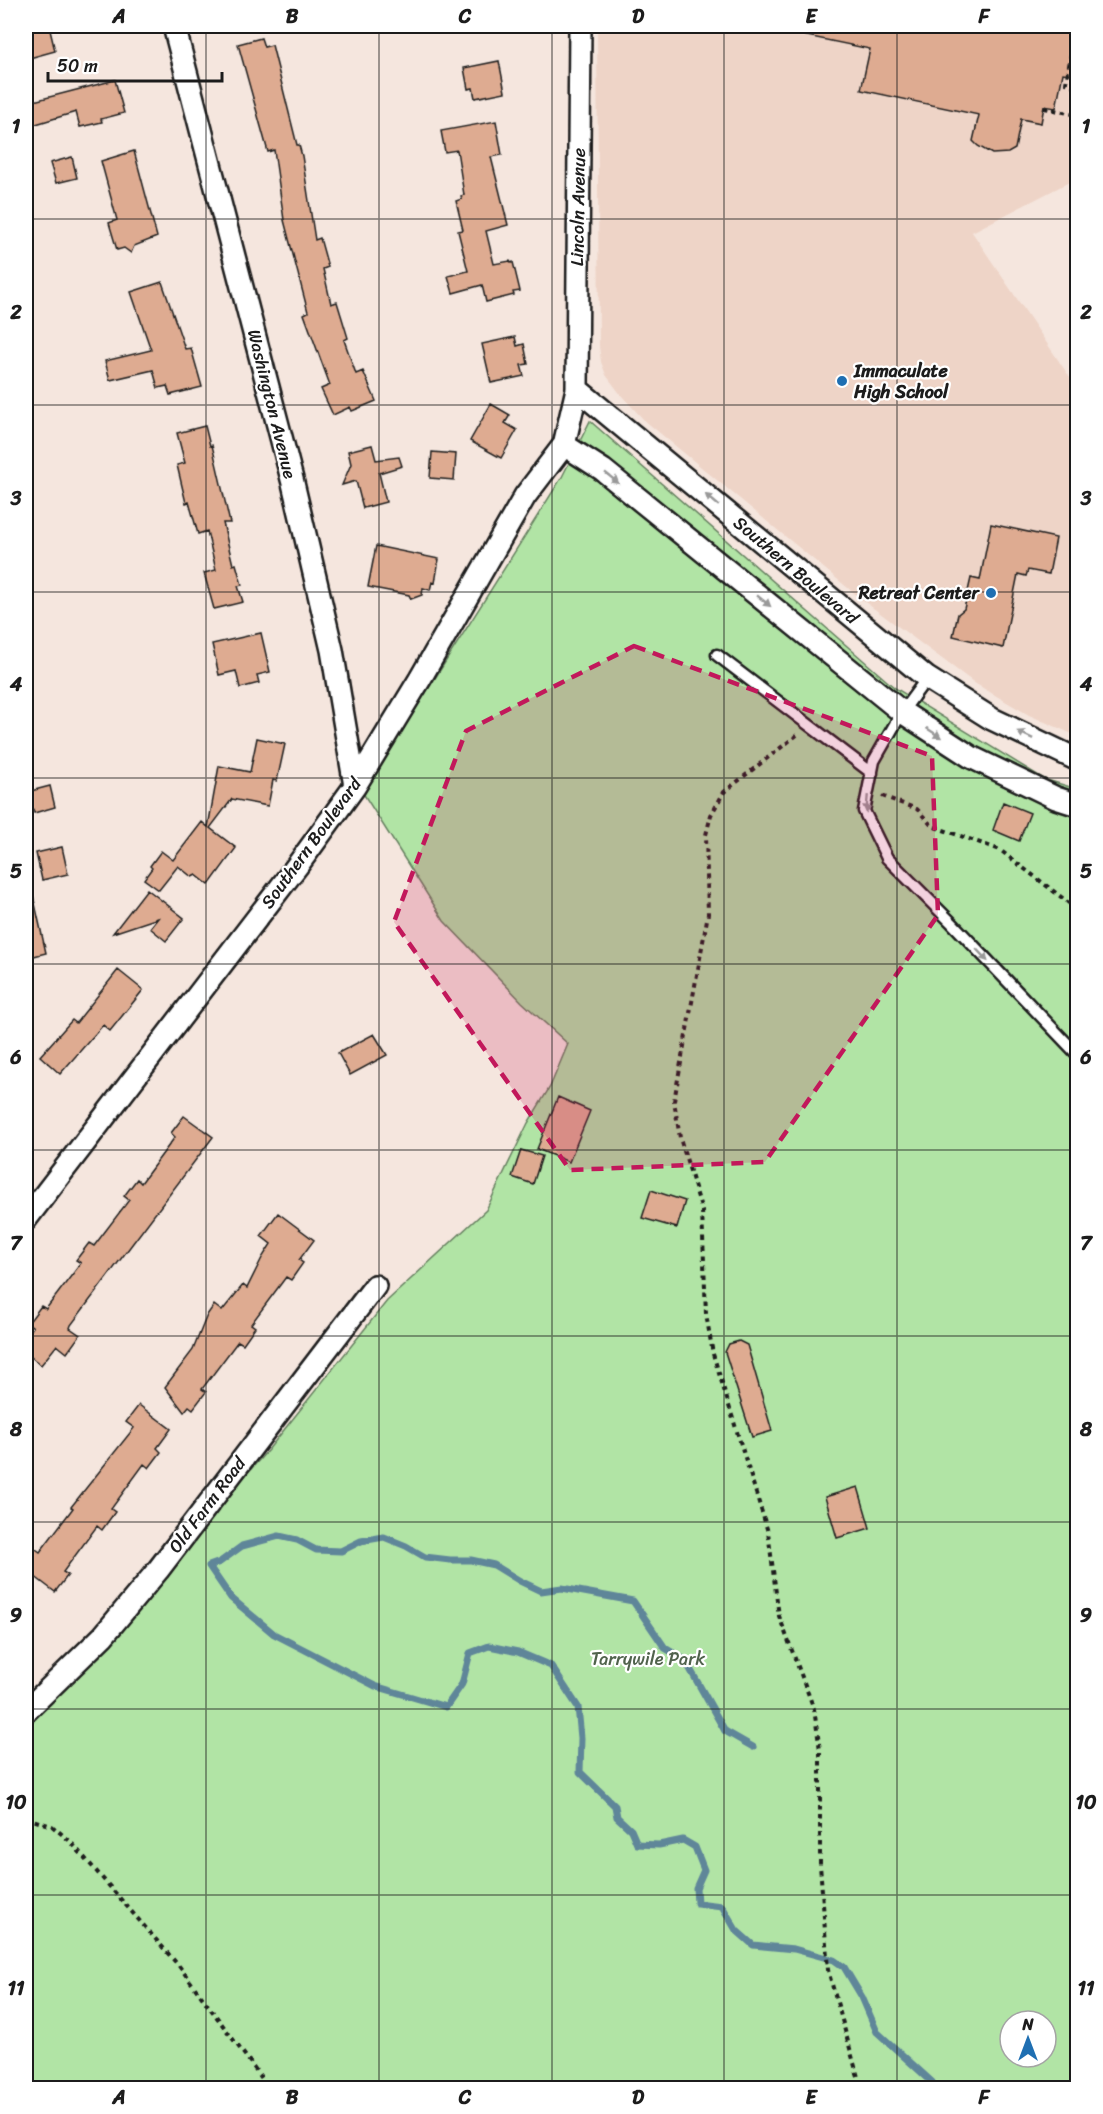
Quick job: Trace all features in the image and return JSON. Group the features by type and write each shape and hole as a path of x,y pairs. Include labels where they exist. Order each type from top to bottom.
{"street":[{"name":"Washington Avenue","path":"174,26 293,483 330,638 355,786"},
{"name":"Lincoln Avenue","path":"577,389 580,26"},
{"name":"Southern Boulevard","path":"26,1219 297,866 355,786 420,679 525,496 564,445 577,389 927,678 992,719 1077,760"},
{"path":"564,445 603,470 902,712 971,757 1056,798 1077,805"},
{"name":"Old Farm Road","path":"26,1712 103,1636 137,1595 375,1286"}],"lane":[{"path":"717,655 872,773"},
{"path":"927,678 902,712 874,762 864,811 887,858 1077,1055"}],"path":[{"path":"1077,28 1066,83 1077,87"},
{"path":"1044,108 1077,115"},
{"path":"809,725 724,792 711,815 706,835 708,914 674,1101 680,1138 702,1211 706,1314 713,1354 768,1532 779,1616 814,1709 820,1750 820,1865 828,1970 861,2088"},
{"path":"868,791 917,809 932,826 1000,850 1077,910"},
{"path":"26,1818 52,1826 70,1841 179,1966 269,2088"}],"highlighted area":[{"path":"634,646 932,756 938,915 765,1162 570,1170 394,922 466,731"}],"shaded area":[{"name":"Immaculate High School","path":"597,26 1077,26 1077,178 972,232 1077,388 1077,736 1029,715 976,684 865,602 644,420 606,375 601,362 599,346"}],"green space":[{"name":"Tarrywile Park","path":"590,421 895,688 1044,779 1077,789 1077,2088 26,2088 26,1697 170,1560 268,1450 387,1301 486,1210 528,1123 550,1087 568,1044 522,1002 444,921 361,790 391,748 562,477"}],"building":[{"path":"26,26 49,26 55,51 26,59"},
{"path":"798,26 1077,26 1077,75 1063,73 1056,108 1044,106 1041,123 1021,119 1015,149 1008,153 992,154 973,141 979,115 861,90 870,49 797,34"},
{"path":"261,38 264,47 272,45 297,145 299,145 302,156 315,240 320,238 328,267 323,269 331,304 337,302 348,338 344,340 356,374 363,371 376,401 352,411 350,407 333,415 321,389 330,385 304,314 308,312 284,220 274,150 268,152 238,44"},
{"path":"499,61 505,92 475,98 473,88 468,89 464,68"},
{"path":"115,80 124,113 101,119 102,122 80,127 76,112 26,127 26,103"},
{"path":"496,121 502,155 491,157 508,225 486,231 494,264 513,262 520,291 513,292 514,295 486,302 482,285 453,293 448,276 468,271 458,231 463,230 456,201 462,199 461,196 464,195 457,150 445,152 441,131"},
{"path":"134,151 157,237 134,246 131,253 124,248 117,250 109,223 117,220 101,161"},
{"path":"72,157 77,178 56,183 50,163"},
{"path":"162,282 185,349 191,348 202,387 170,395 167,386 158,388 153,370 110,380 105,361 151,350 131,292"},
{"path":"515,337 517,346 524,344 528,364 521,365 524,376 491,383 482,344"},
{"path":"491,404 510,415 505,423 517,430 501,458 470,441"},
{"path":"205,426 210,446 212,445 230,523 223,523 233,565 236,564 242,585 238,586 243,602 214,609 204,573 216,570 207,531 198,534 189,502 186,503 177,465 185,463 177,433"},
{"path":"372,445 376,460 399,457 402,466 379,473 386,502 363,508 356,481 342,485 351,464 348,451"},
{"path":"432,452 456,454 454,480 430,478"},
{"name":"Retreat Center","path":"991,524 1056,538 1049,574 1028,570 1026,576 1018,574 1003,648 953,636 958,614 964,609 971,578 980,580"},
{"path":"376,546 439,559 435,583 432,582 430,590 423,588 422,595 411,599 409,595 368,587"},
{"path":"261,633 270,672 257,675 259,683 240,688 236,671 219,675 212,644"},
{"path":"257,738 285,744 277,781 273,780 268,806 232,799 210,828 236,848 209,885 196,875 192,877 178,866 159,890 144,879 152,868 150,866 161,851 173,860 202,822 208,827 219,766 250,772"},
{"path":"50,786 55,807 34,813 27,792"},
{"path":"1003,802 1030,813 1019,841 993,830"},
{"path":"62,847 68,874 42,880 36,853"},
{"path":"147,889 184,918 166,941 150,928 158,918 113,933"},
{"path":"33,895 46,953 26,958 26,896"},
{"path":"118,970 143,990 110,1031 103,1025 60,1074 40,1056 72,1020 76,1023"},
{"path":"374,1034 387,1055 350,1075 338,1053"},
{"path":"558,1097 590,1111 569,1162 537,1149"},
{"path":"184,1116 213,1137 71,1325 70,1328 80,1335 67,1353 57,1345 41,1365 26,1353 26,1337 33,1327 28,1323 41,1306 46,1309 81,1263 76,1260 89,1243 94,1246 129,1200 124,1196 137,1179 141,1183 175,1137 171,1133"},
{"path":"521,1150 542,1156 533,1184 512,1177"},
{"path":"651,1190 685,1201 677,1228 642,1218"},
{"path":"278,1213 314,1240 299,1260 303,1263 291,1280 286,1277 251,1324 255,1327 243,1344 238,1341 202,1389 206,1392 193,1409 189,1406 184,1412 165,1387 193,1350 207,1315 214,1305 222,1311 243,1285 247,1288 271,1244 261,1236"},
{"path":"739,1341 747,1345 772,1431 752,1437 725,1352 729,1344"},
{"path":"139,1405 171,1429 157,1448 161,1452 149,1468 144,1464 111,1509 115,1512 102,1530 97,1526 63,1572 68,1575 55,1592 26,1570 26,1542 40,1552 73,1508 71,1507 134,1428 126,1422"},
{"path":"858,1487 870,1528 837,1538 825,1497"}],"waterway":[{"path":"753,1747 725,1731 685,1660 665,1648 633,1601 562,1588 541,1591 494,1565 471,1560 425,1557 384,1537 361,1541 341,1551 316,1550 297,1540 279,1536 242,1546 220,1562 209,1566 231,1598 274,1634 375,1686 446,1707 462,1684 470,1653 489,1646 518,1652 551,1666 578,1707 581,1738 580,1772 615,1806 617,1817 631,1830 637,1844 659,1845 683,1840 695,1847 704,1870 696,1888 697,1903 722,1906 736,1930 753,1945 794,1949 834,1960 844,1967 862,1997 877,2032 932,2082 935,2088"}],"place":[{"name":"Immaculate High School","path":"842,381"},
{"name":"Retreat Center","path":"991,593"}]}
